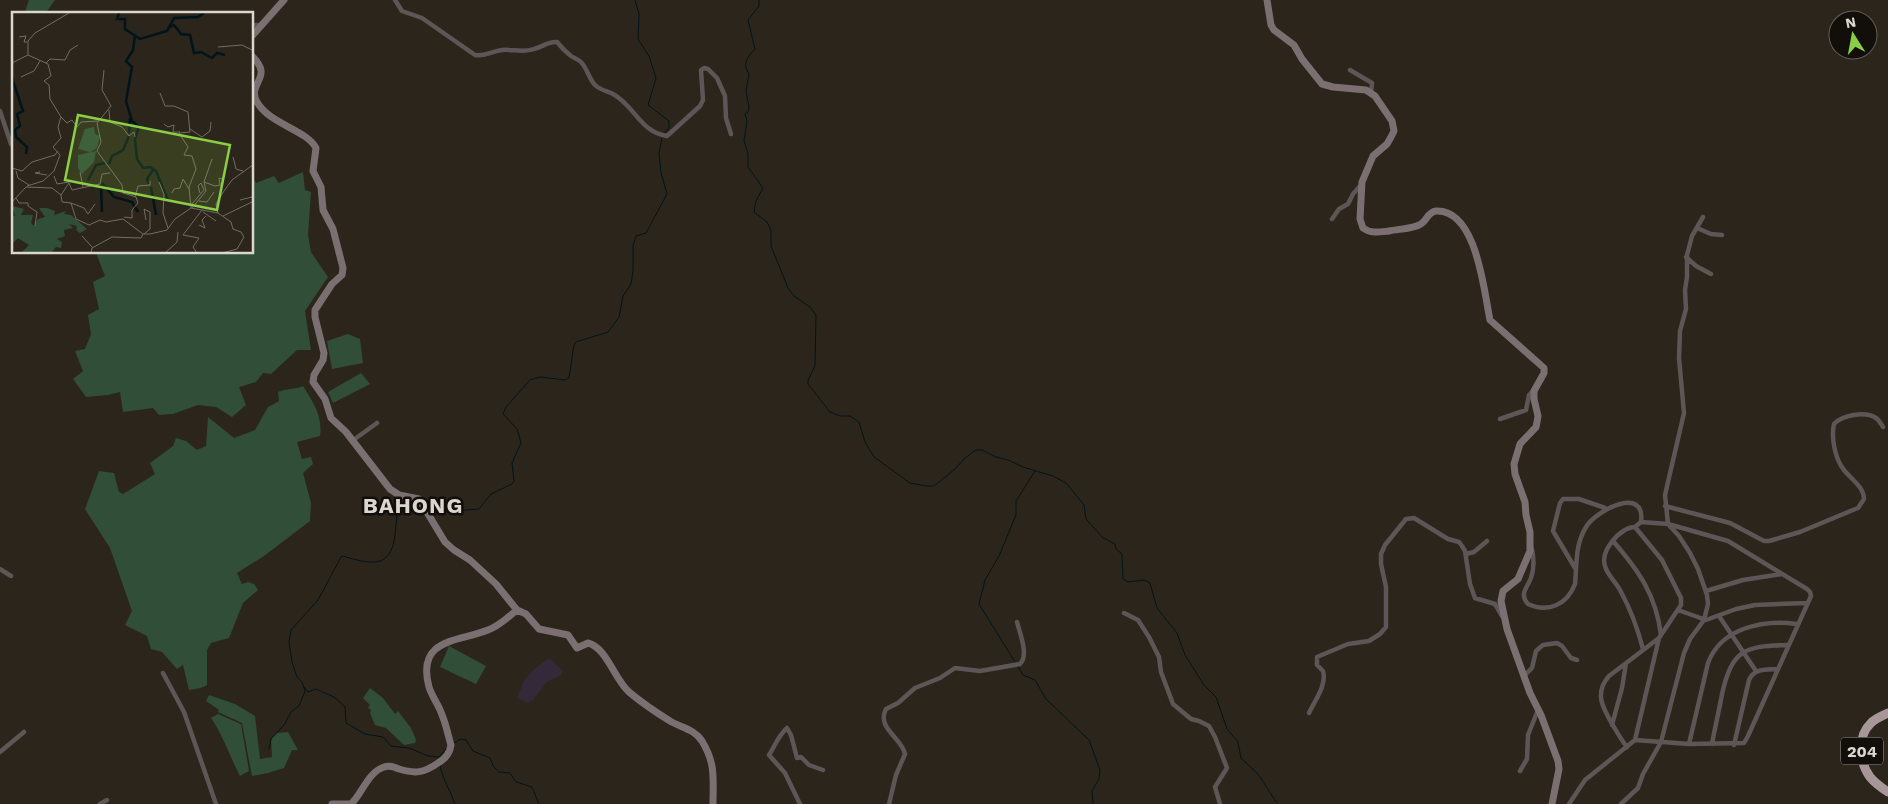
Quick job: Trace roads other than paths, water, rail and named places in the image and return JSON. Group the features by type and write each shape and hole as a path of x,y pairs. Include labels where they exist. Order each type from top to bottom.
{"highway":[{"name":"204","path":"1888,713 1871,723 1864,733 1861,745 1867,772 1874,781 1888,792"}],"street":[{"path":"254,34 284,0"},
{"path":"395,0 399,9 422,18 476,55 483,56 504,50 520,52 535,49 547,43 557,42 581,62 595,85 603,91 613,94 635,112 642,124 650,132 659,135 667,136 700,106 703,100 701,70 704,68 717,78 725,96 726,118 731,134"},
{"path":"1267,0 1271,25 1274,30 1294,44 1302,59 1322,84 1333,87 1361,88 1371,93 1392,121 1394,131 1386,144 1368,164 1362,184 1361,225 1367,231 1380,232 1419,226 1425,221 1430,212 1435,211 1450,214 1461,222 1474,249 1485,288 1490,320 1544,368 1542,377 1529,395 1526,410 1500,419"},
{"path":"254,25 261,25"},
{"path":"254,58 260,63 262,69 262,74 254,92 258,105 283,125 308,139 316,148 313,171 320,187 323,210 333,229 343,271 342,275 332,284 315,310 324,353 323,360 314,375 313,382 325,399 331,418 346,432 390,489 398,495 419,499 445,542 470,560 496,584 517,610 526,614 539,629 568,635 577,648 588,643 597,646 619,681 630,692 668,719 694,731 701,739 712,761 714,774 713,804"},
{"path":"1350,70 1372,83 1371,93"},
{"path":"0,111 12,145"},
{"path":"1332,219 1339,209 1348,204 1353,194 1362,184"},
{"path":"1621,804 1638,788 1643,774 1654,758 1661,742 1684,653 1690,639 1704,620 1708,604 1706,591 1698,568 1679,536 1668,524 1665,506 1666,483 1684,413 1679,358 1680,331 1686,309 1686,257 1692,236 1703,217"},
{"path":"1697,228 1711,234 1722,235"},
{"path":"1686,257 1696,266 1711,274"},
{"path":"1535,389 1534,399 1538,422 1536,427 1520,444 1514,464 1515,474 1524,498 1534,557 1530,578 1523,593 1528,604 1546,609 1562,602 1572,589 1576,568 1576,551 1586,527 1605,508 1619,504 1636,504 1641,511 1642,522"},
{"path":"1665,506 1730,524 1764,540 1776,541 1858,508 1864,499 1863,492 1839,462 1835,447 1834,424 1843,418 1868,416 1875,417 1883,427"},
{"path":"352,441 377,423"},
{"path":"1576,568 1553,531 1560,503 1563,499 1576,499 1605,508"},
{"path":"1309,713 1324,679 1323,671 1317,665 1317,657 1348,644 1369,641 1386,628 1386,587 1381,554 1385,544 1404,520 1414,518 1448,539 1459,542 1466,554 1470,584 1475,598 1495,604 1504,621 1532,699 1559,765 1552,804"},
{"path":"1635,740 1734,745 1745,742 1807,604 1810,592 1728,541 1668,524 1642,522 1635,527 1625,529 1613,541 1605,554 1604,565 1627,602 1644,649"},
{"path":"1627,747 1602,708 1600,700 1601,691 1606,680 1660,636 1681,605 1681,600 1672,579 1656,551 1635,527"},
{"path":"1466,554 1474,552 1487,541"},
{"path":"1569,804 1586,780 1635,740 1660,636 1649,591 1639,573 1613,541"},
{"path":"1504,621 1503,591 1518,580 1529,555 1531,545"},
{"path":"0,568 11,576"},
{"path":"1706,591 1743,580 1782,574"},
{"path":"1678,610 1704,620 1736,609 1755,605 1807,604"},
{"path":"332,804 350,804 378,770 389,766 413,773 429,770 444,760 450,743 442,715 428,685 428,665 432,651 455,638 492,628 517,610"},
{"path":"1124,613 1138,620 1149,637 1159,657 1161,672 1173,704 1190,719 1207,725 1213,732 1227,768 1215,787 1220,804"},
{"path":"1719,616 1756,671"},
{"path":"889,804 896,775 905,754 903,747 887,728 884,717 886,709 898,703 915,688 940,678 954,668 980,671 1020,664 1024,658 1024,653 1017,622"},
{"path":"1689,744 1711,655 1720,642 1739,629 1777,624 1797,624"},
{"path":"1524,676 1532,668 1536,651 1543,645 1557,643 1562,646 1571,658 1577,660"},
{"path":"1712,744 1727,674 1734,660 1744,652 1767,646 1788,645"},
{"path":"1612,725 1622,688 1626,663"},
{"path":"1734,745 1749,680 1756,671 1778,669"},
{"path":"164,673 184,712 216,804"},
{"path":"1520,771 1527,759 1528,735 1538,710"},
{"path":"800,804 785,773 769,755 784,730 787,728 796,758 801,757 809,766 822,770"},
{"path":"0,752 24,732"},
{"path":"100,804 107,800"}],"waterway":[{"path":"635,0 639,14 638,39 649,56 656,78 648,105 669,121 669,128 664,134"},
{"path":"759,0 759,6 748,20 755,49 746,64 749,74 746,91 749,107 748,112 745,114 747,121 744,141 748,154 748,167 763,188 756,201 754,212 767,222 771,230 771,246 788,288 794,296 810,307 816,315 815,366 808,384 830,412 840,416 850,416 859,422 865,442 874,457 910,483 934,486 976,450 982,450 1023,467 1053,476 1066,483 1084,505 1086,519 1102,537 1115,544 1116,549 1122,554 1123,579 1128,582 1144,580 1150,583 1157,608 1177,633 1185,655 1204,685 1216,697 1227,729 1238,742 1241,758 1258,774 1277,803"},
{"path":"429,511 437,509 453,511 479,509 491,494 512,484 514,481 512,463 521,443 517,429 503,414 506,407 530,380 540,377 565,380 569,378 576,342 608,332 619,317 623,296 631,284 633,246 636,236 646,233 667,194 661,173 659,153 662,138"},
{"path":"1015,662 979,604 985,580 999,556 1016,515 1016,501 1035,471"},
{"path":"269,749 271,739 284,725 291,712 299,706 305,691 302,682 297,677 292,662 289,642 291,630 318,600 341,557 370,562 378,562 384,559 393,546 397,515 406,510 422,512"},
{"path":"1017,665 1023,675 1035,680 1046,699 1089,740 1100,770 1099,779 1092,791 1093,804"},
{"path":"304,687 308,692 316,689 334,697 345,707 346,723 365,734 383,737 391,746 409,748 428,756 439,757"},
{"path":"454,743 461,739 466,740 473,751 490,758 493,766 499,772 510,773 516,782 532,787 539,804"},
{"path":"440,756 447,748"},
{"path":"440,765 455,804"}],"district":[{"name":"BAHONG","path":"413,505"}]}
